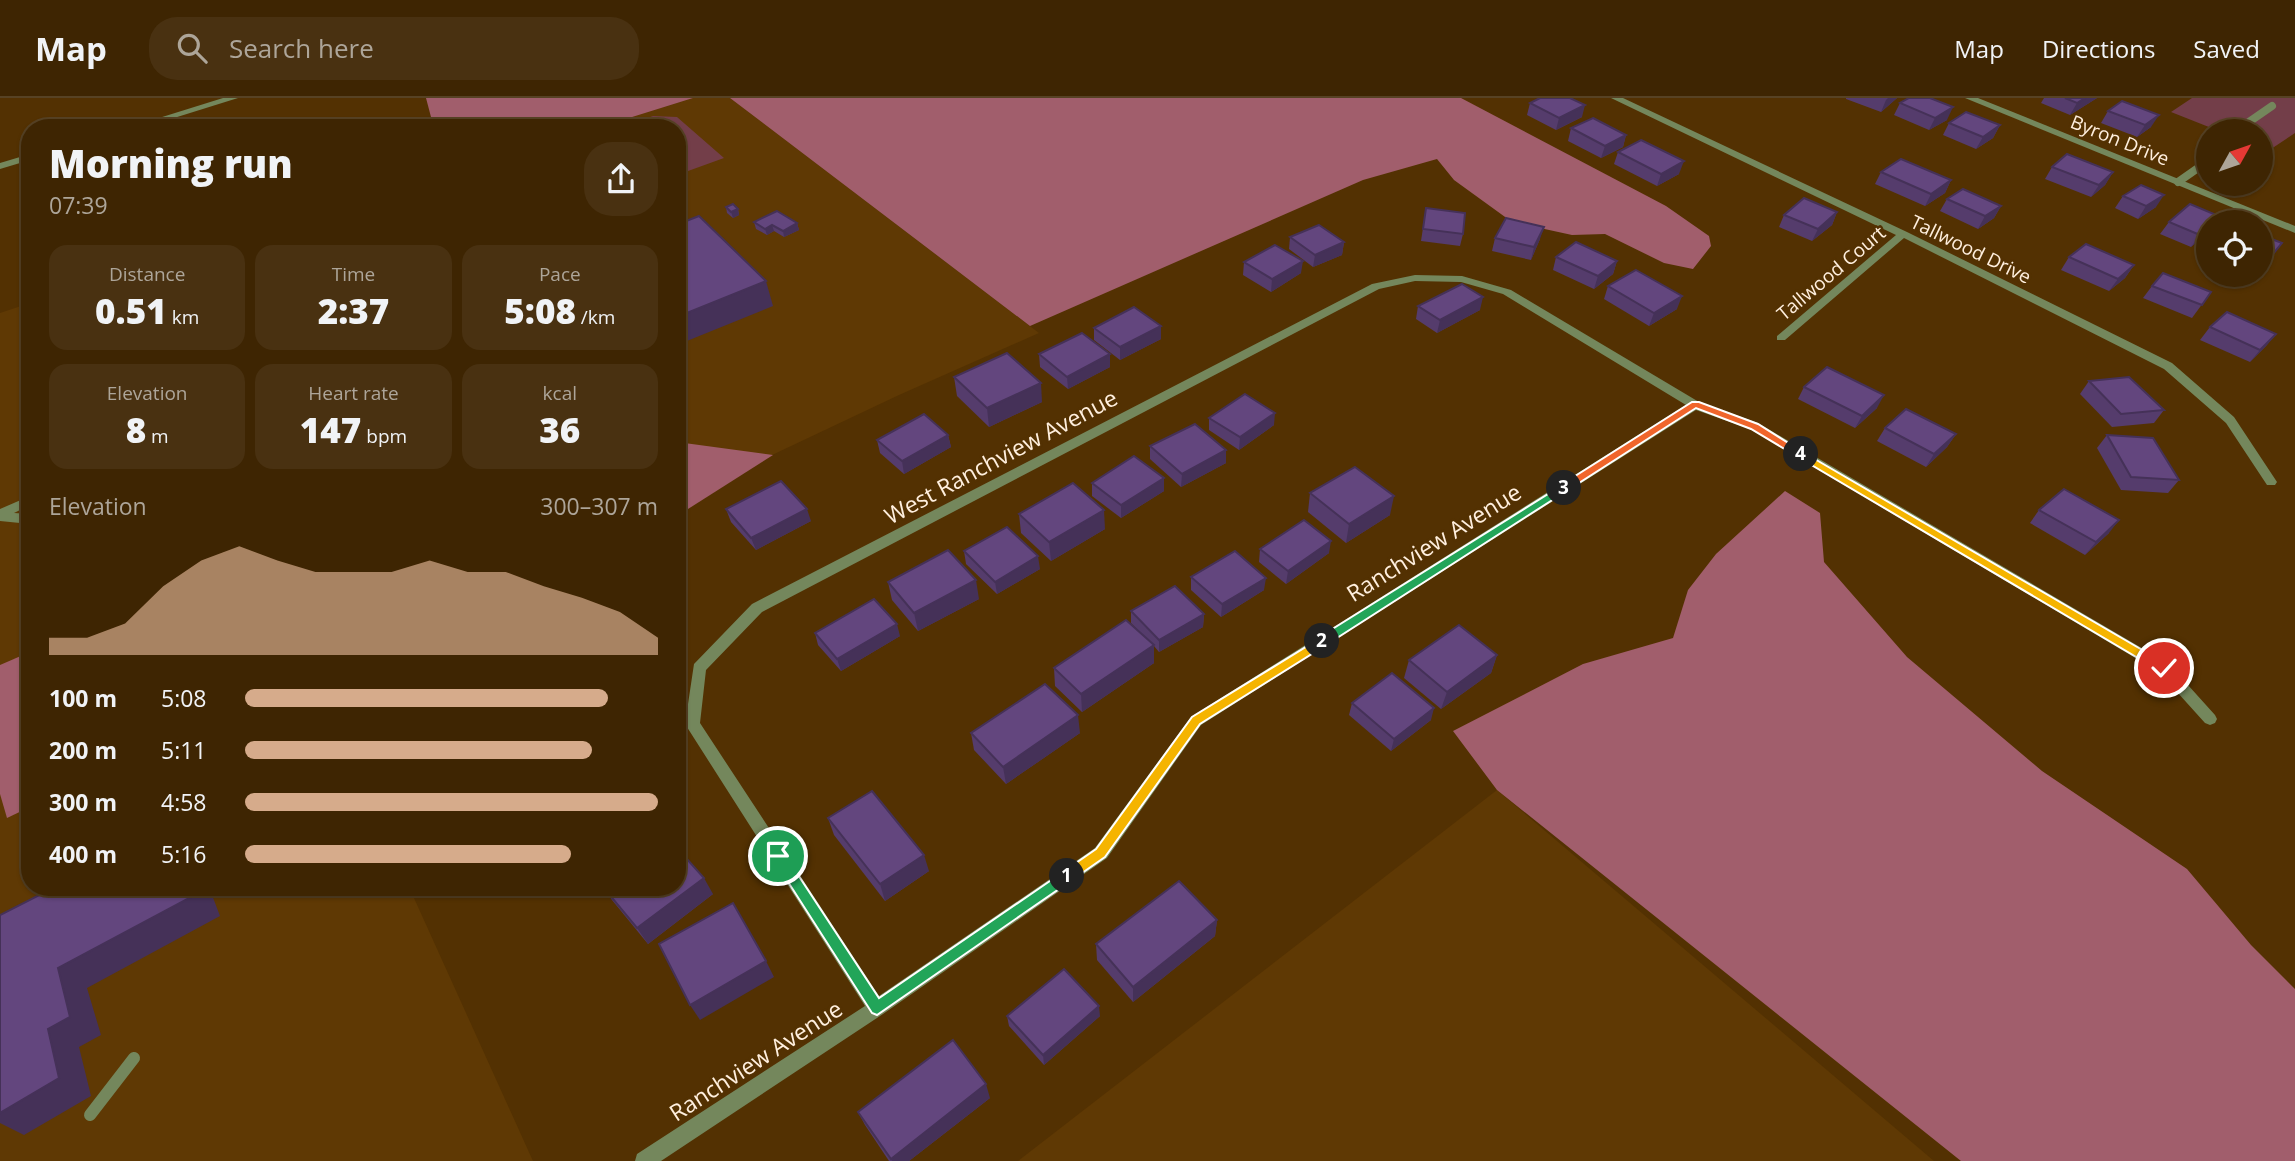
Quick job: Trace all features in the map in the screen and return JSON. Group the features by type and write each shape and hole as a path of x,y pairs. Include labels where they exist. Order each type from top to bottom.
{"street":[{"path":"162,119 233,98"},
{"name":"Tallwood Drive","path":"1616,98 1903,234 2168,366 2230,421 2271,482"},
{"name":"Byron Drive","path":"1979,99 2295,230"},
{"path":"0,166 21,160"},
{"name":"Tallwood Court","path":"1781,338 1903,234"},
{"name":"West Ranchview Avenue","path":"877,1008 692,724 699,668 757,608 1376,286 1415,278 1462,279 1507,292 1695,405 1754,426 2164,668 2210,719"},
{"name":"Ranchview Avenue","path":"644,1161 877,1008 1101,853 1196,721 1695,405"},
{"path":"0,515 21,504"},
{"path":"0,515 21,518"}],"lane":[{"path":"2253,119 2272,106"},
{"path":"2178,182 2196,169"},
{"path":"90,1115 134,1058"}],"shaded area":[{"path":"426,98 693,98 626,119 429,119 431,117"},
{"path":"693,98 730,98 1039,333 899,395 686,496 686,119 626,119"},
{"path":"730,98 1461,98 1666,206 1709,236 1711,246 1693,269 1664,263 1605,234 1572,235 1512,222 1454,180 1437,159 1363,180 1030,326"},
{"path":"2192,98 2295,98 2295,133 2273,148 2273,119 2196,119 2196,122 2171,112"},
{"path":"653,116 679,119 645,119"},
{"path":"686,125 724,158 686,172"},
{"path":"21,306 21,896 413,896 533,1161 0,1161 0,313"},
{"path":"686,443 773,455 686,510"},
{"path":"1785,491 1820,513 1824,562 1907,657 2042,771 2187,869 2251,945 2295,989 2295,1161 1961,1161 1497,790 1453,731 1583,664 1673,638 1688,590 1716,554"},
{"path":"21,656 21,811 7,818 0,794 0,665"},
{"path":"1497,790 1934,1161 1018,1161"}],"building":[{"path":"1540,98 1570,98 1585,105 1559,118 1530,103"},
{"path":"1909,98 1930,98 1953,107 1935,118 1900,103"},
{"path":"2065,98 2085,98 2077,103"},
{"path":"2122,101 2159,115 2145,125 2108,111"},
{"path":"1966,112 2000,125 1983,137 1949,123"},
{"path":"1593,118 1626,135 1605,146 1571,128"},
{"path":"1641,140 1684,161 1661,174 1618,152"},
{"path":"2067,154 2113,172 2099,185 2052,167"},
{"path":"1901,159 1951,180 1931,194 1881,172"},
{"path":"2141,185 2164,195 2146,206 2123,196"},
{"path":"1963,189 2001,206 1985,216 1947,199"},
{"path":"1804,198 1837,212 1818,229 1784,215"},
{"path":"733,204 738,209 731,212 726,207"},
{"path":"2190,204 2204,210 2196,210 2196,233 2169,222"},
{"path":"1426,208 1465,213 1463,234 1423,229"},
{"path":"777,211 797,223 783,231 772,225 765,229 754,222"},
{"path":"699,216 766,281 686,313 686,221"},
{"path":"1506,218 1544,227 1534,247 1495,238"},
{"path":"1319,225 1344,242 1315,255 1290,237"},
{"path":"2273,240 2282,243 2273,254"},
{"path":"1576,242 1617,261 1598,276 1556,257"},
{"path":"2086,244 2134,265 2118,279 2069,257"},
{"path":"1275,245 1303,261 1272,279 1244,262"},
{"path":"1636,270 1682,296 1654,313 1608,286"},
{"path":"2163,273 2211,292 2202,305 2152,286"},
{"path":"1462,284 1483,297 1440,320 1418,306"},
{"path":"1134,307 1161,326 1120,347 1094,328"},
{"path":"2227,312 2276,334 2260,350 2210,327"},
{"path":"1082,333 1110,354 1067,377 1039,354"},
{"path":"1007,353 1041,383 987,408 954,377"},
{"path":"1827,367 1884,395 1862,416 1804,387"},
{"path":"2129,377 2164,410 2121,414 2089,381"},
{"path":"1245,394 1275,413 1240,437 1209,418"},
{"path":"1906,409 1956,434 1934,454 1885,428"},
{"path":"924,414 948,435 902,461 877,440"},
{"path":"1195,424 1226,450 1182,474 1150,446"},
{"path":"2107,435 2153,438 2179,480 2131,477"},
{"path":"1134,456 1164,478 1121,505 1092,483"},
{"path":"1355,467 1394,496 1349,524 1310,493"},
{"path":"781,481 807,509 751,538 726,509"},
{"path":"1073,483 1104,510 1049,542 1019,514"},
{"path":"2064,489 2119,520 2096,542 2039,510"},
{"path":"1304,520 1331,541 1288,571 1260,549"},
{"path":"1007,527 1038,556 995,582 964,551"},
{"path":"948,550 976,580 914,613 888,582"},
{"path":"1235,551 1266,578 1222,604 1191,577"},
{"path":"1175,586 1204,614 1159,640 1131,611"},
{"path":"874,599 897,624 837,659 815,633"},
{"path":"1126,620 1154,645 1081,694 1054,668"},
{"path":"1459,625 1497,655 1447,692 1409,660"},
{"path":"1392,673 1434,708 1394,739 1352,703"},
{"path":"1045,684 1078,715 1003,767 971,733"},
{"path":"872,791 924,855 880,884 828,818"},
{"path":"686,858 704,878 686,891"},
{"path":"1179,881 1217,920 1133,987 1096,944"},
{"path":"37,896 193,896 58,968 70,1017 48,1029 59,1078 0,1113 0,915"},
{"path":"610,896 680,896 637,928"},
{"path":"733,903 766,961 690,1005 659,944"},
{"path":"1064,969 1099,1006 1043,1055 1007,1016"},
{"path":"953,1040 986,1084 891,1159 858,1112"}],"route":[{"path":"778,856 877,1008 1101,853 1196,721 1695,405 1754,426 2164,668"}]}
